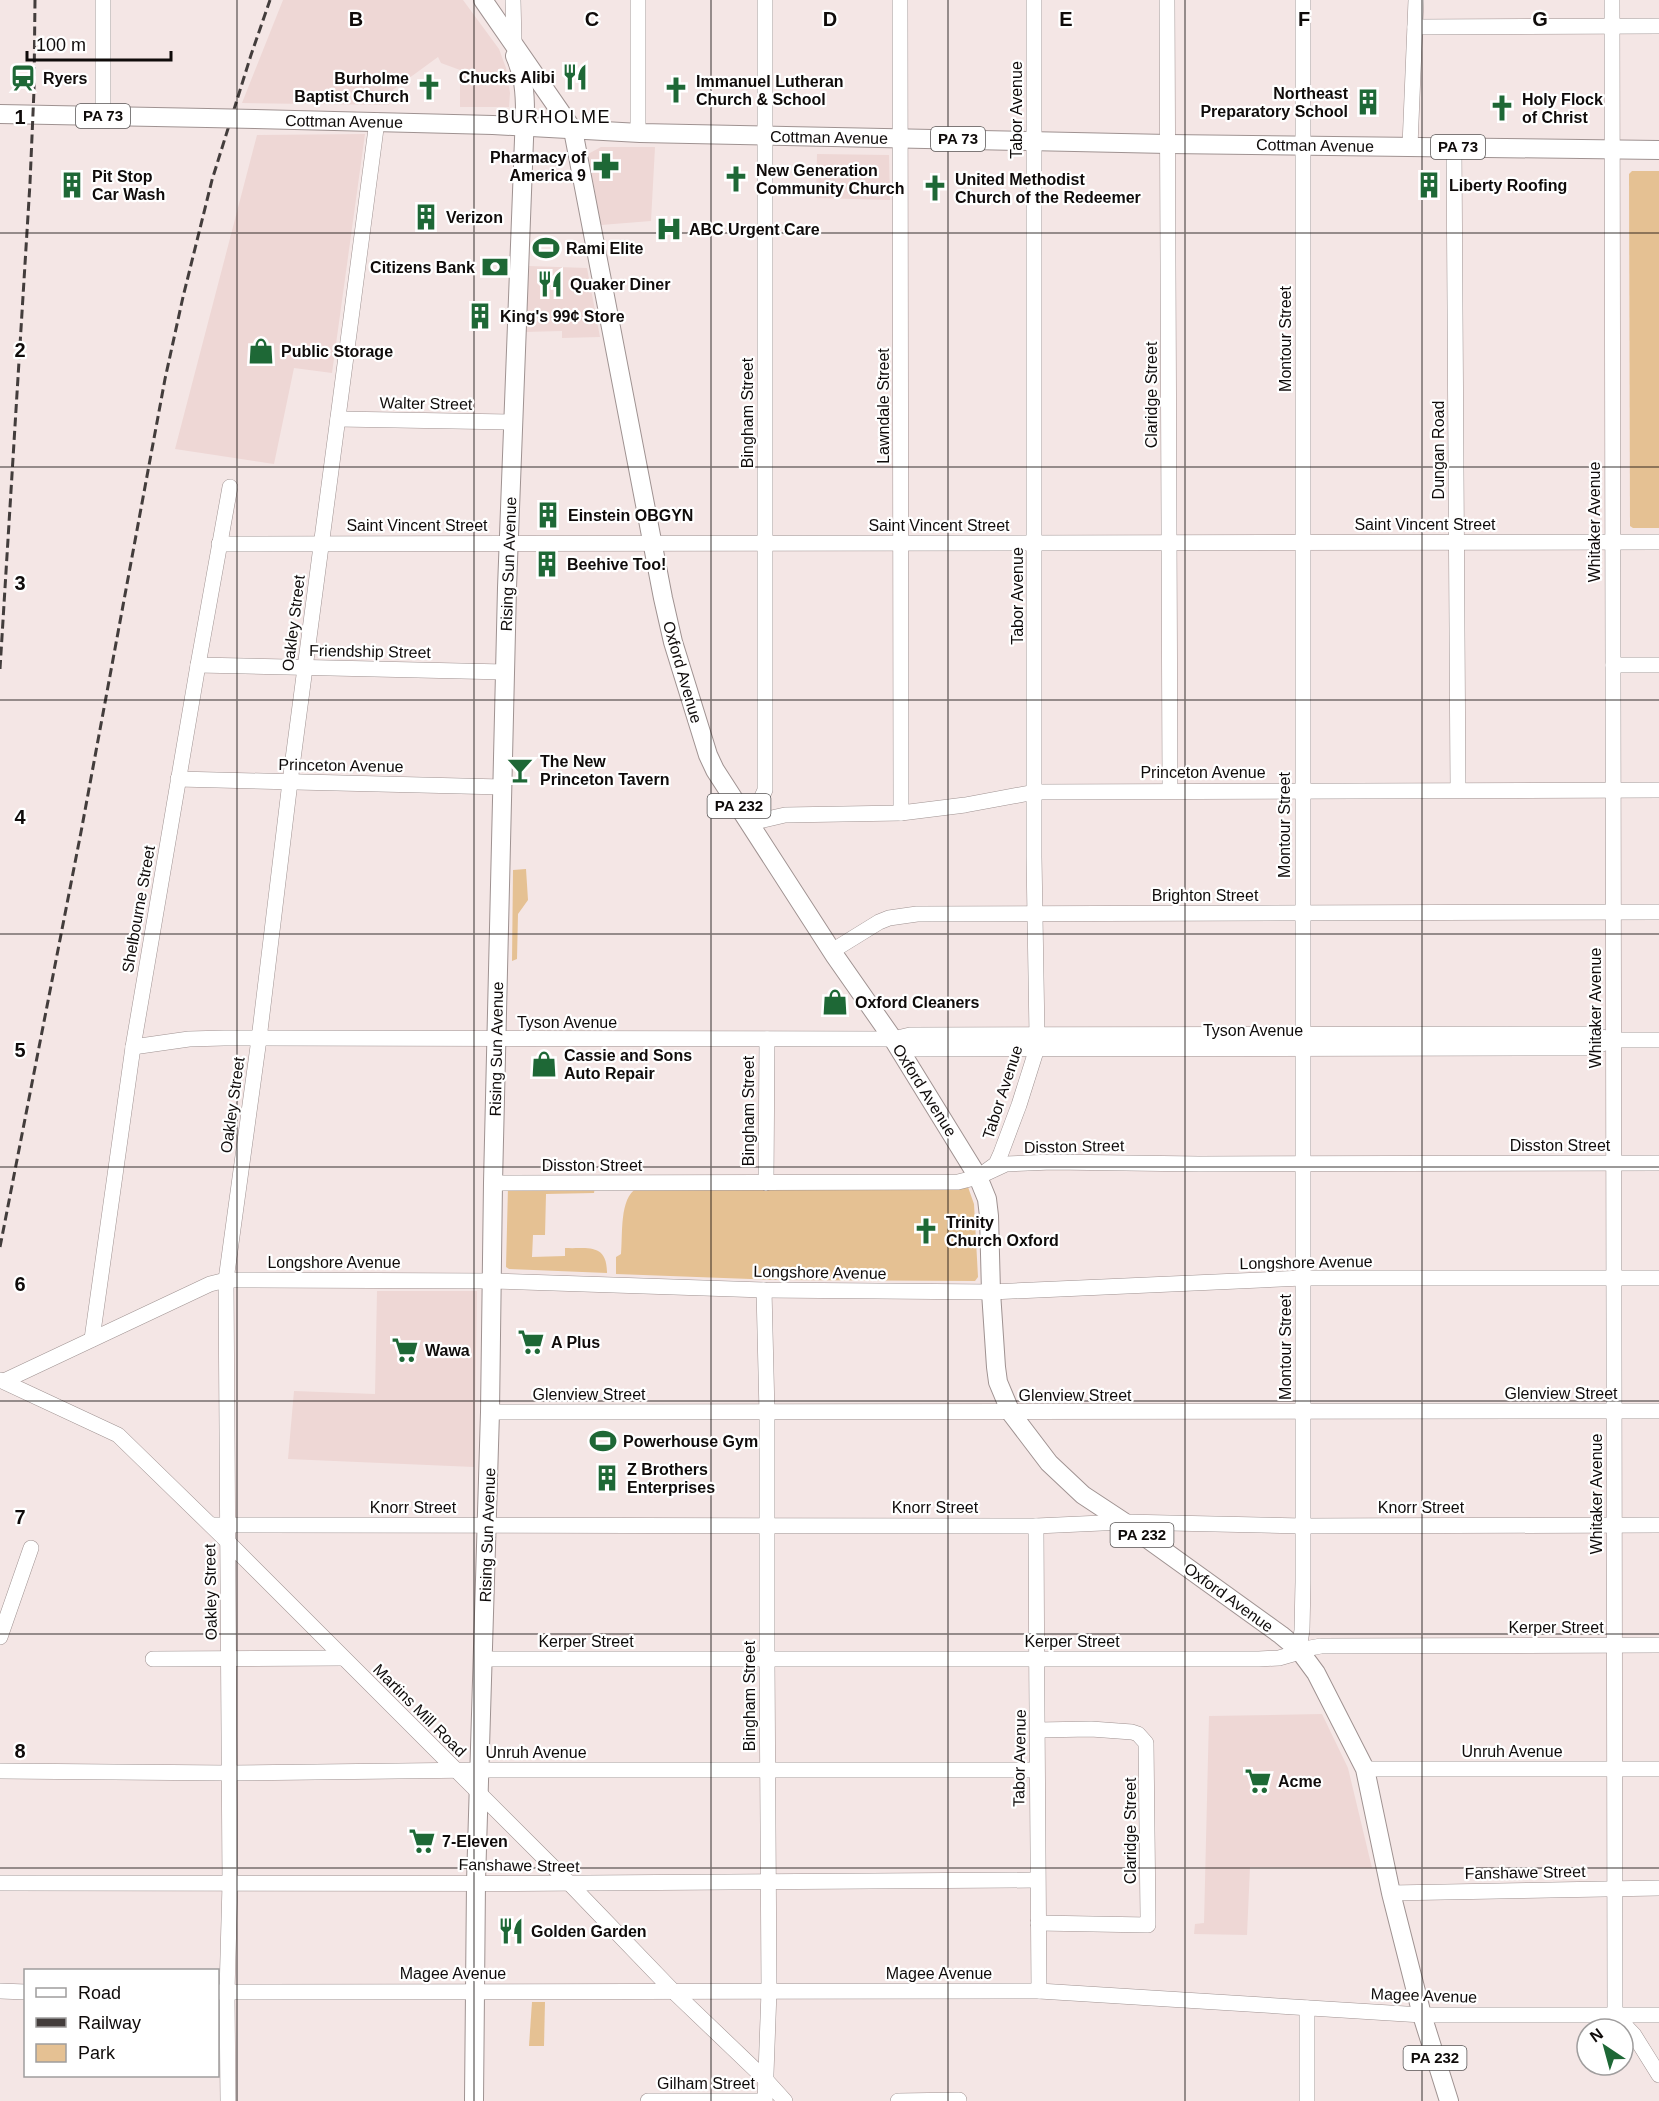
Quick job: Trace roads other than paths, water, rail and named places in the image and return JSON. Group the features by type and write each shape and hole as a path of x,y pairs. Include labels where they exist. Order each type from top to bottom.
{"main road":[{"name":"Oxford Avenue","path":"483,0 573,130 673,642 704,744 715,770 832,951 893,1039 978,1177 988,1207 991,1292 999,1382 1011,1413 1065,1480 1281,1635 1299,1650 1316,1673 1365,1769 1391,1893 1422,2015 1449,2101"},
{"name":"Rising Sun Avenue","path":"474,2101 476,1882 490,1412 508,543 525,127 525,86 522,71 514,54 514,42"},
{"name":"Cottman Avenue","path":"0,114 377,121 638,133 1168,144 1659,150"}],"street":[{"path":"104,0 104,116"},
{"name":"Rising Sun Avenue","path":"513,0 514,42"},
{"path":"638,0 638,133"},
{"name":"Bingham Street","path":"750,823 765,790 765,0"},
{"name":"Lawndale Street","path":"900,0 901,813"},
{"name":"Tabor Avenue","path":"978,1177 996,1164 1001,1154 1019,1105 1037,1042 1034,0"},
{"name":"Claridge Street","path":"1167,0 1170,790"},
{"name":"Montour Street","path":"1299,1650 1302,1630 1303,1526 1303,0"},
{"path":"1410,146 1416,0"},
{"name":"Whitaker Avenue","path":"1612,0 1615,2015"},
{"path":"1415,27 1659,26"},
{"name":"Oakley Street","path":"228,2101 222,1992 230,1884 226,1280 377,121"},
{"name":"Dungan Road","path":"1454,147 1458,790"},
{"name":"Walter Street","path":"338,419 513,422"},
{"name":"Shelbourne Street","path":"92,1339 133,1047 219,544 231,487"},
{"name":"Saint Vincent Street","path":"219,544 1659,542"},
{"name":"Friendship Street","path":"198,665 505,672"},
{"path":"1613,665 1659,665"},
{"name":"Princeton Avenue","path":"178,779 502,787"},
{"name":"Princeton Avenue","path":"750,823 785,815 901,813 965,805 1035,792 1659,790"},
{"name":"Brighton Street","path":"832,951 879,922 889,918 917,914 1659,912"},
{"name":"Tyson Avenue","path":"133,1047 189,1039 893,1039 915,1049 1037,1042 1456,1041 1591,1034 1613,1040 1659,1040"},
{"name":"Bingham Street","path":"766,1039 766,1183"},
{"name":"Disston Street","path":"493,1183 958,1182 978,1177 1006,1164 1052,1162 1659,1163"},
{"name":"Longshore Avenue","path":"2,1381 210,1284 226,1280 493,1281 764,1290 991,1292 1303,1278 1659,1278"},
{"name":"Bingham Street","path":"764,1290 767,1413 769,1991 765,2101"},
{"name":"Knorr Street","path":"2,1381 118,1435 211,1525 227,1533 486,1524 1036,1526 1124,1522 1303,1526 1659,1525"},
{"name":"Glenview Street","path":"490,1412 1659,1411"},
{"name":"Tabor Avenue","path":"1036,1526 1038,1659 1036,1770 1040,1991"},
{"name":"Martins Mill Road","path":"227,1533 343,1658 785,2101"},
{"path":"0,1637 31,1548"},
{"name":"Kerper Street","path":"484,1659 1259,1659 1279,1658 1299,1650 1321,1646 1659,1644"},
{"path":"153,1659 343,1658"},
{"name":"Claridge Street","path":"1038,1730 1126,1731 1143,1738 1148,1749 1148,1925 1038,1923"},
{"name":"Unruh Avenue","path":"1365,1769 1659,1769"},
{"name":"Unruh Avenue","path":"0,1771 228,1773 455,1770 1036,1770"},
{"name":"Fanshawe Street","path":"0,1883 476,1882 570,1884 1037,1880"},
{"name":"Fanshawe Street","path":"1391,1893 1659,1888"},
{"name":"Magee Avenue","path":"222,1992 1040,1991 1422,2015 1659,2015"},
{"path":"0,1992 24,1992"},
{"path":"1307,2007 1307,2101"},
{"path":"1615,2015 1634,2035 1659,2075"},
{"path":"898,2101 959,2100"},
{"name":"Gilham Street","path":"648,2101 765,2101"}],"railway":[{"path":"0,669 30,183 35,0"},
{"path":"0,1247 81,832 165,379 212,180 270,0"}],"place":[{"name":"Chucks Alibi","path":"575,77"},
{"name":"Ryers","path":"23,78"},
{"name":"Burholme Baptist Church","path":"429,87"},
{"name":"Immanuel Lutheran Church & School","path":"676,90"},
{"name":"Northeast Preparatory School","path":"1368,102"},
{"name":"Holy Flock of Christ","path":"1502,108"},
{"name":"Pharmacy of America 9","path":"606,166"},
{"name":"New Generation Community Church","path":"736,179"},
{"name":"Pit Stop Car Wash","path":"72,185"},
{"name":"Liberty Roofing","path":"1429,185"},
{"name":"United Methodist Church of the Redeemer","path":"935,188"},
{"name":"Verizon","path":"426,217"},
{"name":"ABC Urgent Care","path":"669,229"},
{"name":"Rami Elite","path":"546,248"},
{"name":"Citizens Bank","path":"495,267"},
{"name":"Quaker Diner","path":"550,284"},
{"name":"King's 99¢ Store","path":"480,316"},
{"name":"Public Storage","path":"261,351"},
{"name":"Einstein OBGYN","path":"548,515"},
{"name":"Beehive Too!","path":"547,564"},
{"name":"The New Princeton Tavern","path":"520,770"},
{"name":"Oxford Cleaners","path":"835,1002"},
{"name":"Cassie and Sons Auto Repair","path":"544,1064"},
{"name":"Trinity Church Oxford","path":"926,1231"},
{"name":"A Plus","path":"531,1342"},
{"name":"Wawa","path":"405,1350"},
{"name":"Powerhouse Gym","path":"603,1441"},
{"name":"Z Brothers Enterprises","path":"607,1478"},
{"name":"Acme","path":"1258,1781"},
{"name":"7-Eleven","path":"422,1841"},
{"name":"Golden Garden","path":"511,1931"}],"district":[{"name":"BURHOLME","path":"554,117"}]}
